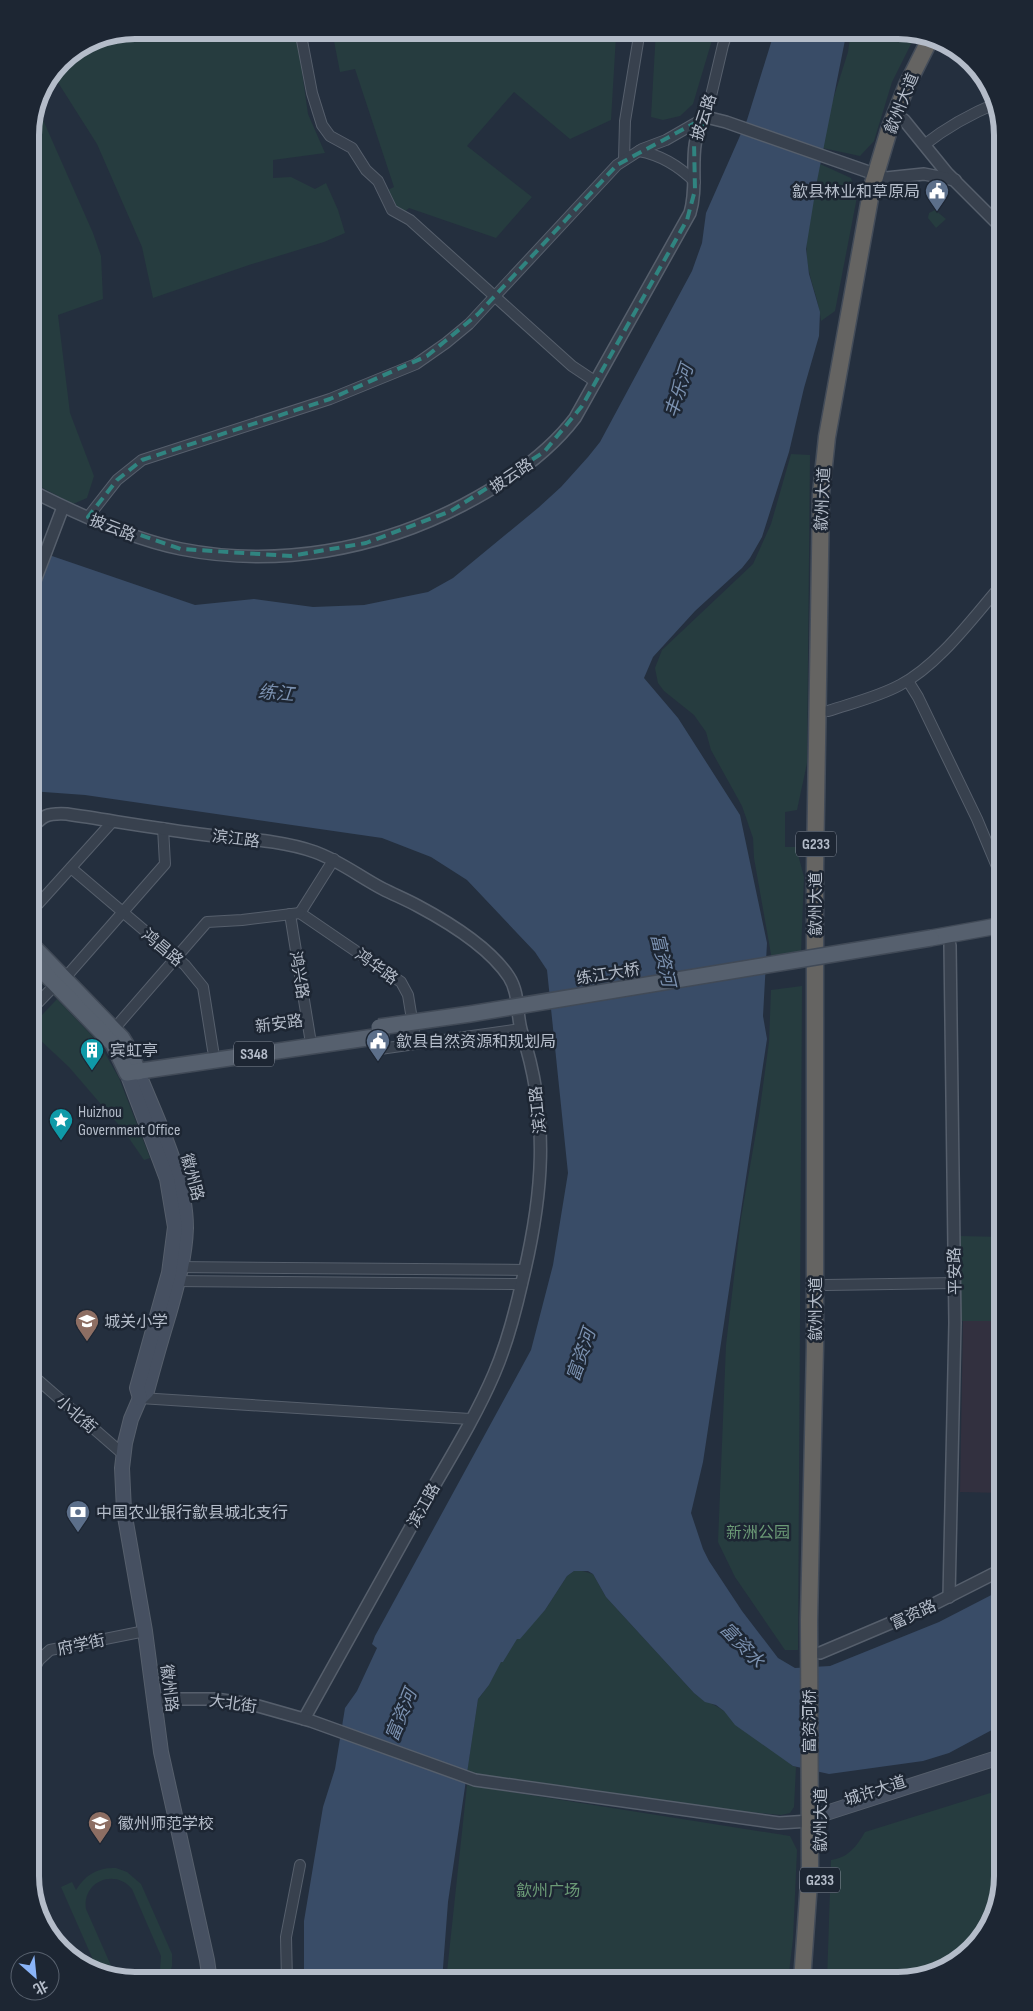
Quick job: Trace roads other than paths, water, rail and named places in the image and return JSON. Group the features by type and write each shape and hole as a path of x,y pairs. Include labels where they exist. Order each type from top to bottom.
{"highway":[{"name":"歙州大道","path":"816,1660 826,1285 826,868 831,508 835,459 889,130 928,44"},
{"name":"歙州大道","path":"816,1660 816,868 821,494 827,437 858,261 881,176 904,120 938,48"},
{"name":"富资河桥","path":"815,1779 816,1660"},
{"name":"歙州大道","path":"814,1972 819,1900 815,1779"},
{"name":"歙州大道","path":"803,1972 809,1884 817,1820"}],"main road":[{"name":"S348","path":"931,943 994,926"},
{"name":"S348","path":"931,943 950,945 994,937"},
{"name":"练江大桥","path":"376,1034 470,1014 931,943"},
{"name":"徽州路","path":"39,954 114,1044 131,1068"},
{"name":"徽州路","path":"39,965 114,1029 127,1045 131,1068 170,1190 175,1227 176,1267 147,1391 140,1398 131,1418 124,1455 122,1479 124,1511 145,1630 162,1752 209,1972"},
{"name":"新安路","path":"131,1068 213,1050 310,1036 376,1034"},
{"name":"新安路","path":"131,1068 376,1034"},
{"name":"城许大道","path":"817,1820 841,1810 994,1759"},
{"name":"城许大道","path":"817,1820 844,1818 994,1769"}],"street":[{"path":"302,39 312,93 322,125 330,136 352,148 366,170 378,181 392,210 410,220 572,366 596,382"},
{"path":"624,160 625,121 639,39"},
{"name":"披云路","path":"39,496 62,512 88,517 162,544 216,554 248,556 298,555 330,551 366,543 432,520 470,502 519,470 544,452 560,437 575,418 687,220 693,204 695,182 694,142 697,130 706,117 725,39"},
{"path":"924,145 946,128 969,114 989,106"},
{"path":"88,517 117,480 142,460 330,399 416,364 449,341 469,324 610,171 639,151 666,140 706,117 726,122 881,176 924,174 955,180"},
{"path":"904,120 955,180 994,220"},
{"path":"639,151 664,158 682,170 695,182"},
{"path":"39,571 62,512"},
{"path":"828,711 891,690 924,670 955,639 994,594"},
{"path":"908,681 918,697 977,819 994,860"},
{"name":"滨江路","path":"39,819 54,813 295,846 334,859 384,890 434,915 480,948 500,966 515,989 521,1029 535,1085 541,1146 538,1204 522,1284 509,1336 501,1357 470,1420 308,1720"},
{"path":"39,902 113,821"},
{"path":"39,1002 165,864 163,828"},
{"path":"114,1029 207,922 242,920 295,913 334,859"},
{"name":"鸿昌路","path":"71,868 194,973 203,987 213,1050"},
{"name":"鸿兴路","path":"295,913 310,1036"},
{"name":"鸿华路","path":"295,913 401,982 408,995 416,1044"},
{"name":"平安路","path":"949,1597 955,1283 950,945"},
{"path":"376,1034 380,1049 521,1029"},
{"path":"176,1267 525,1270"},
{"path":"173,1281 522,1284"},
{"path":"826,1285 955,1283"},
{"name":"小北街","path":"39,1381 124,1455"},
{"path":"140,1398 470,1420"},
{"name":"富资路","path":"816,1660 949,1597 994,1573"},
{"name":"府学街","path":"39,1660 42,1656 54,1649 145,1630"},
{"name":"大北街","path":"154,1699 215,1698 237,1701 308,1720 475,1780 780,1822 817,1820"},
{"path":"287,1972 286,1937 300,1865"}],"water":[{"path":"772,39 845,39 817,181 806,249 809,274 820,312 819,336 804,388 789,452 762,537 750,558 742,568 695,611 653,657 644,678 678,718 740,815 767,943 763,1016 767,1039 703,1462 691,1513 709,1561 742,1611 778,1658 795,1668 830,1666 939,1622 994,1594 994,1729 949,1753 923,1761 829,1774 793,1766 735,1725 724,1711 716,1705 705,1702 694,1693 606,1597 593,1574 588,1571 574,1571 567,1576 545,1610 520,1639 517,1639 503,1662 501,1662 489,1685 478,1699 448,1902 443,1972 304,1972 304,1921 323,1807 335,1769 345,1708 357,1691 377,1648 372,1644 375,1636 531,1350 553,1265 568,1173 547,970 535,952 467,880 431,857 382,838 85,795 39,792 39,555 52,556 195,605 254,599 313,607 364,605 428,592 453,578 561,487 600,442 692,271 702,243 706,213 747,120"}],"place":[{"name":"歙县林业和草原局","path":"937,212"},
{"name":"歙县自然资源和规划局","path":"378,1062"},
{"name":"宾虹亭","path":"92,1071"},
{"name":"Huizhou Government Office","path":"61,1141"},
{"name":"城关小学","path":"87,1342"},
{"name":"中国农业银行歙县城北支行","path":"78,1533"},
{"name":"徽州师范学校","path":"100,1844"}],"water label":[{"name":"丰乐河","path":"679,391"},
{"name":"练江","path":"276,693"},
{"name":"富资河","path":"663,960"},
{"name":"富资河","path":"581,1355"},
{"name":"富资水","path":"742,1645"},
{"name":"富资河","path":"401,1715"}],"park label":[{"name":"新洲公园","path":"758,1532"},
{"name":"歙州广场","path":"548,1890"}]}
